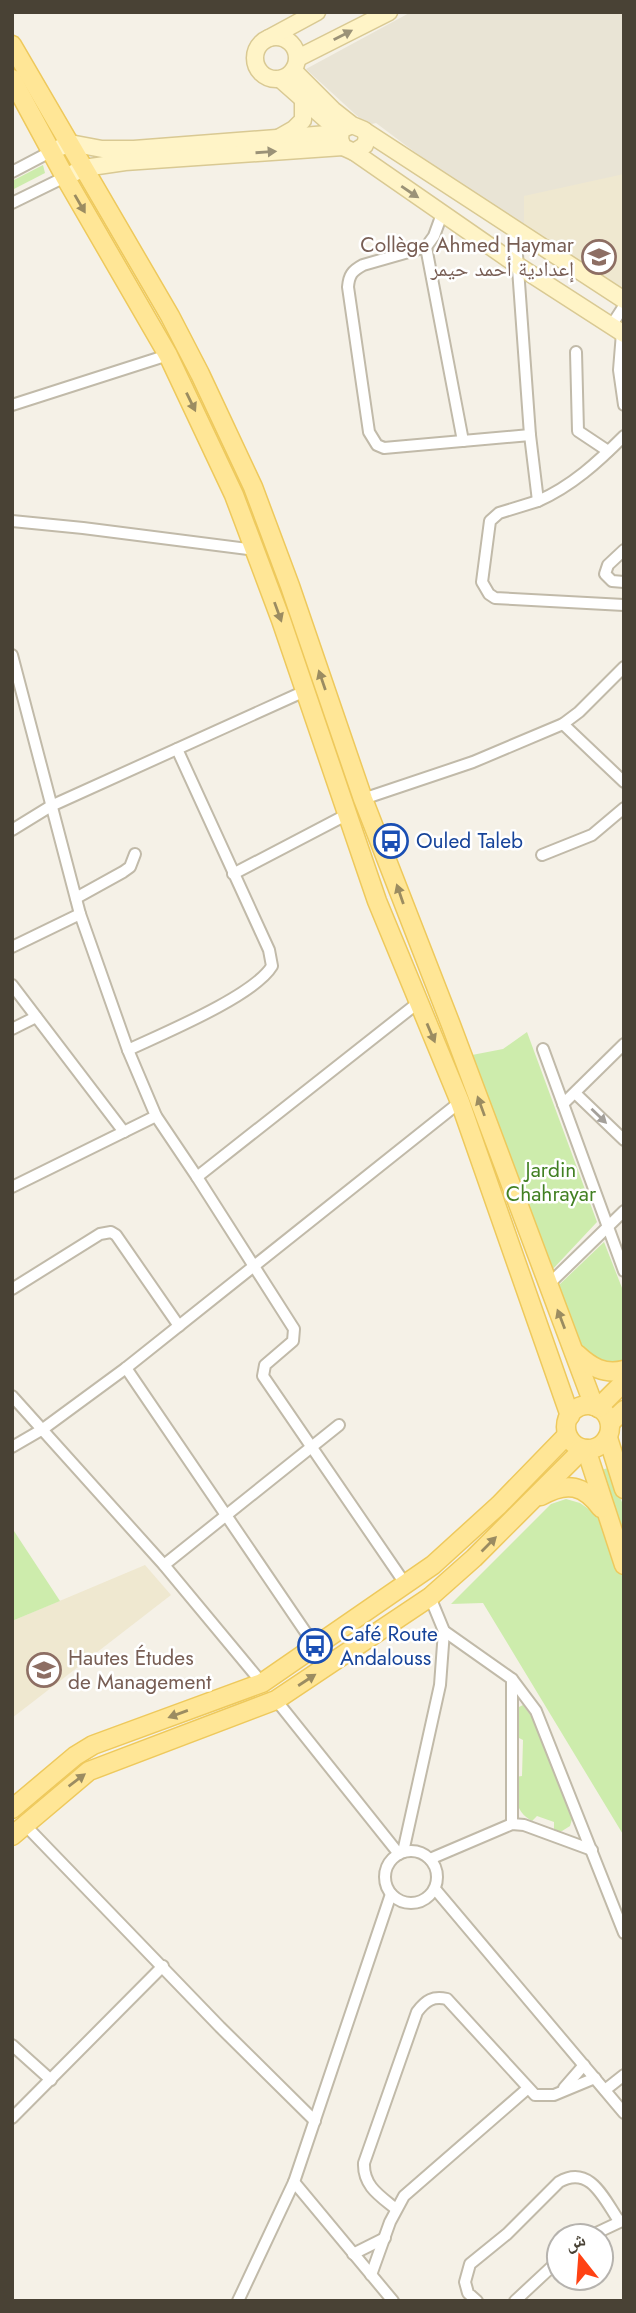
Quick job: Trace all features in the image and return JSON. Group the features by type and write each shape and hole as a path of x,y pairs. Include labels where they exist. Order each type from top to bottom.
{"main road":[{"path":"12,45 147,275 200,374 253,486 286,573 363,799 548,1285 596,1407 604,1413 624,1489"},
{"path":"12,79 168,355 215,452 256,550 377,901 460,1102 569,1416 567,1435 573,1444 584,1449 598,1447 624,1410"},
{"path":"575,1352 589,1365 602,1371 624,1370"},
{"path":"569,1416 578,1408 596,1407 624,1382"},
{"path":"12,1809 75,1756 93,1745 262,1682 406,1586 463,1540 567,1435"},
{"path":"19,1831 89,1771 276,1700 430,1597 474,1559 526,1504 584,1449"},
{"path":"584,1449 624,1565"},
{"path":"526,1504 554,1489 574,1487 594,1498 607,1515"}],"street":[{"path":"317,12 268,38 258,48 255,62 262,74 268,78 290,69 389,12"},
{"path":"268,38 288,40 297,51 290,69 303,99 303,120 279,138"},
{"path":"290,69 318,97 349,136 515,227 624,300"},
{"path":"303,99 442,214 619,331"},
{"path":"12,172 70,143 102,149 134,149 279,138 349,136"},
{"path":"12,204 84,168 349,136"},
{"path":"442,214 434,236 426,247 363,265 349,276 348,287 369,432 377,445 384,448 530,435"},
{"path":"515,227 530,435 538,501"},
{"path":"426,247 463,441"},
{"path":"624,306 619,331 619,370 624,405"},
{"path":"576,352 578,431 608,451"},
{"path":"12,405 168,355"},
{"path":"624,436 564,489 538,501 499,513 491,521 482,582 485,589 495,597 624,605"},
{"path":"12,521 256,550"},
{"path":"624,550 608,565 605,574 612,581 624,582"},
{"path":"12,655 80,914 128,1050 156,1116 295,1334 293,1341 262,1368 263,1376 406,1586"},
{"path":"363,799 473,762 563,724 579,712 624,667"},
{"path":"12,830 51,806 305,691"},
{"path":"563,724 624,782"},
{"path":"128,1050 196,1018 255,985 266,976 272,966 269,950 177,749"},
{"path":"542,855 592,835 624,808"},
{"path":"233,874 346,815"},
{"path":"76,898 130,867 135,854"},
{"path":"12,947 80,914"},
{"path":"12,985 124,1132"},
{"path":"197,1177 418,1002"},
{"path":"12,1030 36,1017"},
{"path":"563,1104 624,1044"},
{"path":"543,1049 624,1271"},
{"path":"575,1093 624,1140"},
{"path":"12,1447 43,1429 126,1368 460,1102"},
{"path":"12,1187 156,1116"},
{"path":"548,1285 624,1211"},
{"path":"12,1289 100,1234 111,1232 116,1235 179,1326"},
{"path":"126,1368 315,1646"},
{"path":"12,1396 164,1565 262,1682"},
{"path":"164,1565 339,1425"},
{"path":"401,1853 440,1685 444,1632 430,1597"},
{"path":"444,1632 512,1679 528,1699 542,1723 624,1933"},
{"path":"512,1679 512,1825"},
{"path":"276,1700 401,1853"},
{"path":"430,1859 512,1825 524,1825 592,1850"},
{"path":"19,1831 163,1966 220,2027 316,2121"},
{"path":"420,1852 430,1859 438,1875 435,1889 430,1896 414,1903 398,1900 391,1894 385,1879 389,1863 401,1853 420,1852"},
{"path":"435,1889 624,2113"},
{"path":"238,2301 294,2182 391,1894"},
{"path":"12,2118 163,1966"},
{"path":"396,2209 366,2181 364,2163 417,2012 424,2002 438,1997 447,1999 527,2089 540,2096 554,2095 594,2078"},
{"path":"12,2045 51,2080"},
{"path":"562,2090 584,2065"},
{"path":"605,2090 624,2075"},
{"path":"371,2275 396,2209 413,2186 527,2089"},
{"path":"477,2301 468,2293 465,2282 470,2264 507,2234 567,2177 574,2175 587,2179 622,2220"},
{"path":"294,2182 393,2301"},
{"path":"353,2254 385,2238"},
{"path":"514,2301 545,2273"}],"shaded area":[{"path":"411,12 624,12 624,292 424,159 376,123 367,125 306,69"},
{"name":"Collège Ahmed Haymar إعدادية أحمد حيمر","path":"624,174 624,289 524,225 524,196"},
{"name":"Hautes Études de Management","path":"145,1565 171,1595 12,1718 12,1621"}],"green space":[{"path":"43,165 45,173 12,190 12,181"},
{"name":"Jardin Chahrayar","path":"527,1032 597,1222 551,1271 472,1055 503,1049"},
{"path":"604,1242 624,1293 624,1366 614,1369 581,1351 558,1286"},
{"path":"608,1468 624,1507 624,1550 598,1471"},
{"path":"566,1499 580,1503 603,1519 624,1578 624,1836 483,1603 451,1604 551,1504"},
{"path":"12,1528 60,1601 12,1621"},
{"path":"523,1705 538,1725 573,1816 570,1826 562,1831 554,1831 554,1822 537,1816 532,1821 522,1813 517,1802 515,1777 522,1776 523,1740 517,1737 518,1709"}],"place":[{"name":"Collège Ahmed Haymar إعدادية أحمد حيمر","path":"599,257"},
{"name":"Ouled Taleb","path":"391,841"},
{"name":"Café Route Andalouss","path":"315,1646"},
{"name":"Hautes Études de Management","path":"44,1670"}]}
